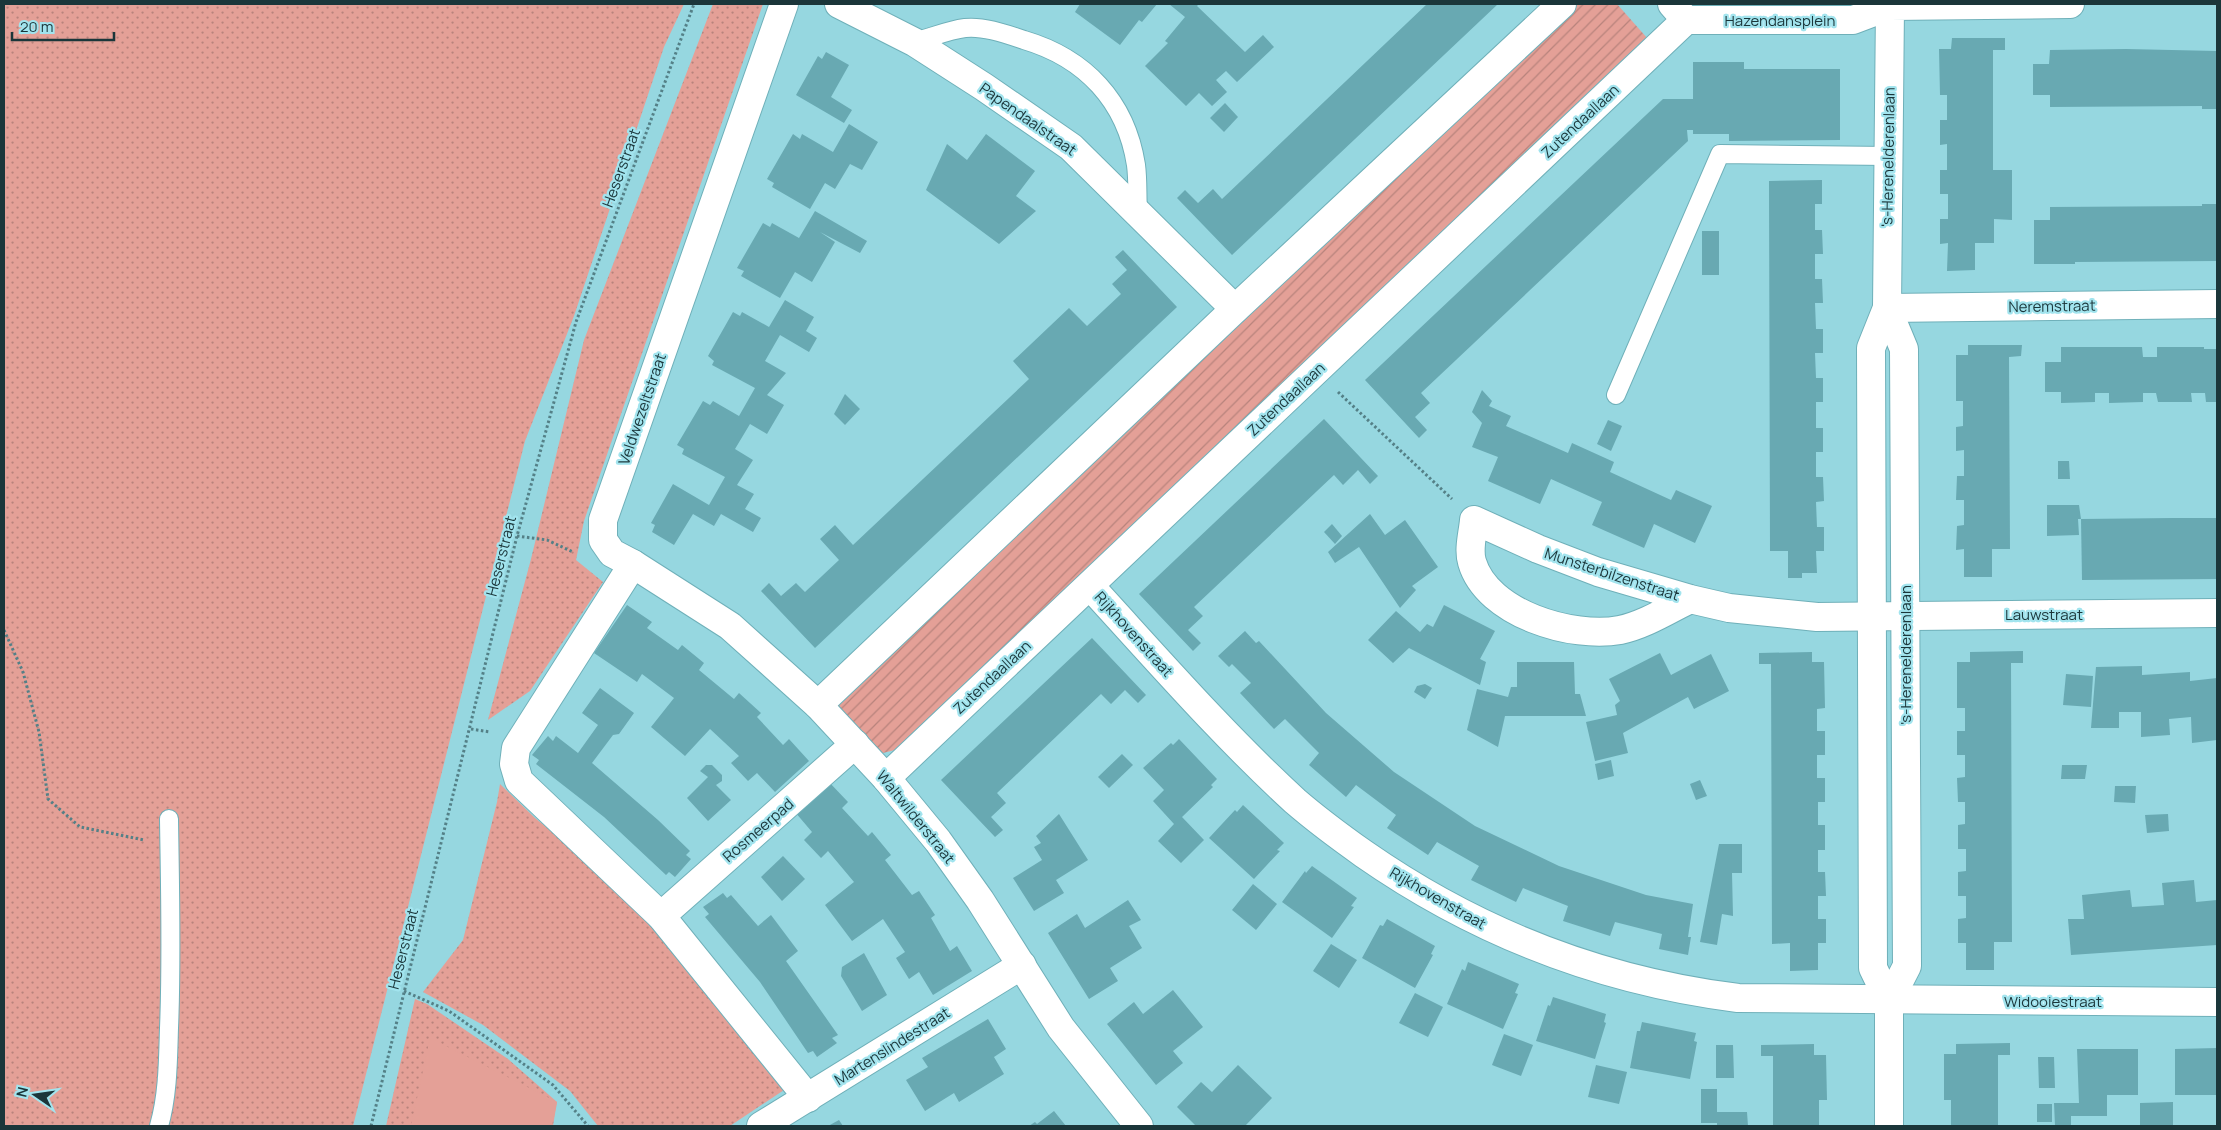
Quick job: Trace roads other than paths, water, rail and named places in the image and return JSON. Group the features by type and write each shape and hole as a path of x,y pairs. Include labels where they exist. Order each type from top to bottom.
{"street":[{"name":"Veldwezeltstraat","path":"634,564 612,553 603,540 603,520 784,4"},
{"name":"Papendaalstraat","path":"839,4 914,42 984,87 1071,147 1138,211 1235,310"},
{"path":"818,705 1235,310 1562,4"},
{"path":"1890,5 2070,4"},
{"name":"Hazendansplein","path":"1679,12 1853,20 1890,5"},
{"name":"'s-Herenelderenlaan","path":"1889,1126 1889,1001 1873,968 1871,348 1887,308 1890,5"},
{"name":"Zutendaallaan","path":"886,778 1316,370 1679,12"},
{"name":"Neremstraat","path":"1887,308 2217,304"},
{"name":"'s-Herenelderenlaan","path":"1887,308 1904,349 1908,966 1889,1001"},
{"name":"Munsterbilzenstraat","path":"1690,600 1633,626 1609,632 1584,632 1534,619 1504,602 1478,577 1471,559 1474,520 1566,560 1690,600 1729,608 1778,613 1817,616 1871,616"},
{"name":"Waltwilderstraat","path":"634,564 730,626 818,705 886,778 938,841 1062,1028 1139,1126"},
{"path":"634,564 516,748 514,764 518,781 661,916 808,1098"},
{"name":"Rijkhovenstraat","path":"1090,586 1176,680 1296,802 1329,829 1395,875 1469,918 1556,955 1671,988 1762,999 1889,1001"},
{"name":"Lauwstraat","path":"1871,616 2217,613"},
{"name":"Rosmeerpad","path":"661,916 855,744"},
{"name":"Martenslindestraat","path":"761,1126 1022,965"},
{"name":"Widooiestraat","path":"1889,1001 2217,1002"}],"lane":[{"path":"914,42 965,28 999,32 1062,54 1092,77 1112,99 1126,129 1136,165 1138,211"},
{"path":"1616,395 1720,154 1888,156"},
{"path":"159,1126 163,1113 168,1056 172,962 169,819"}]}
